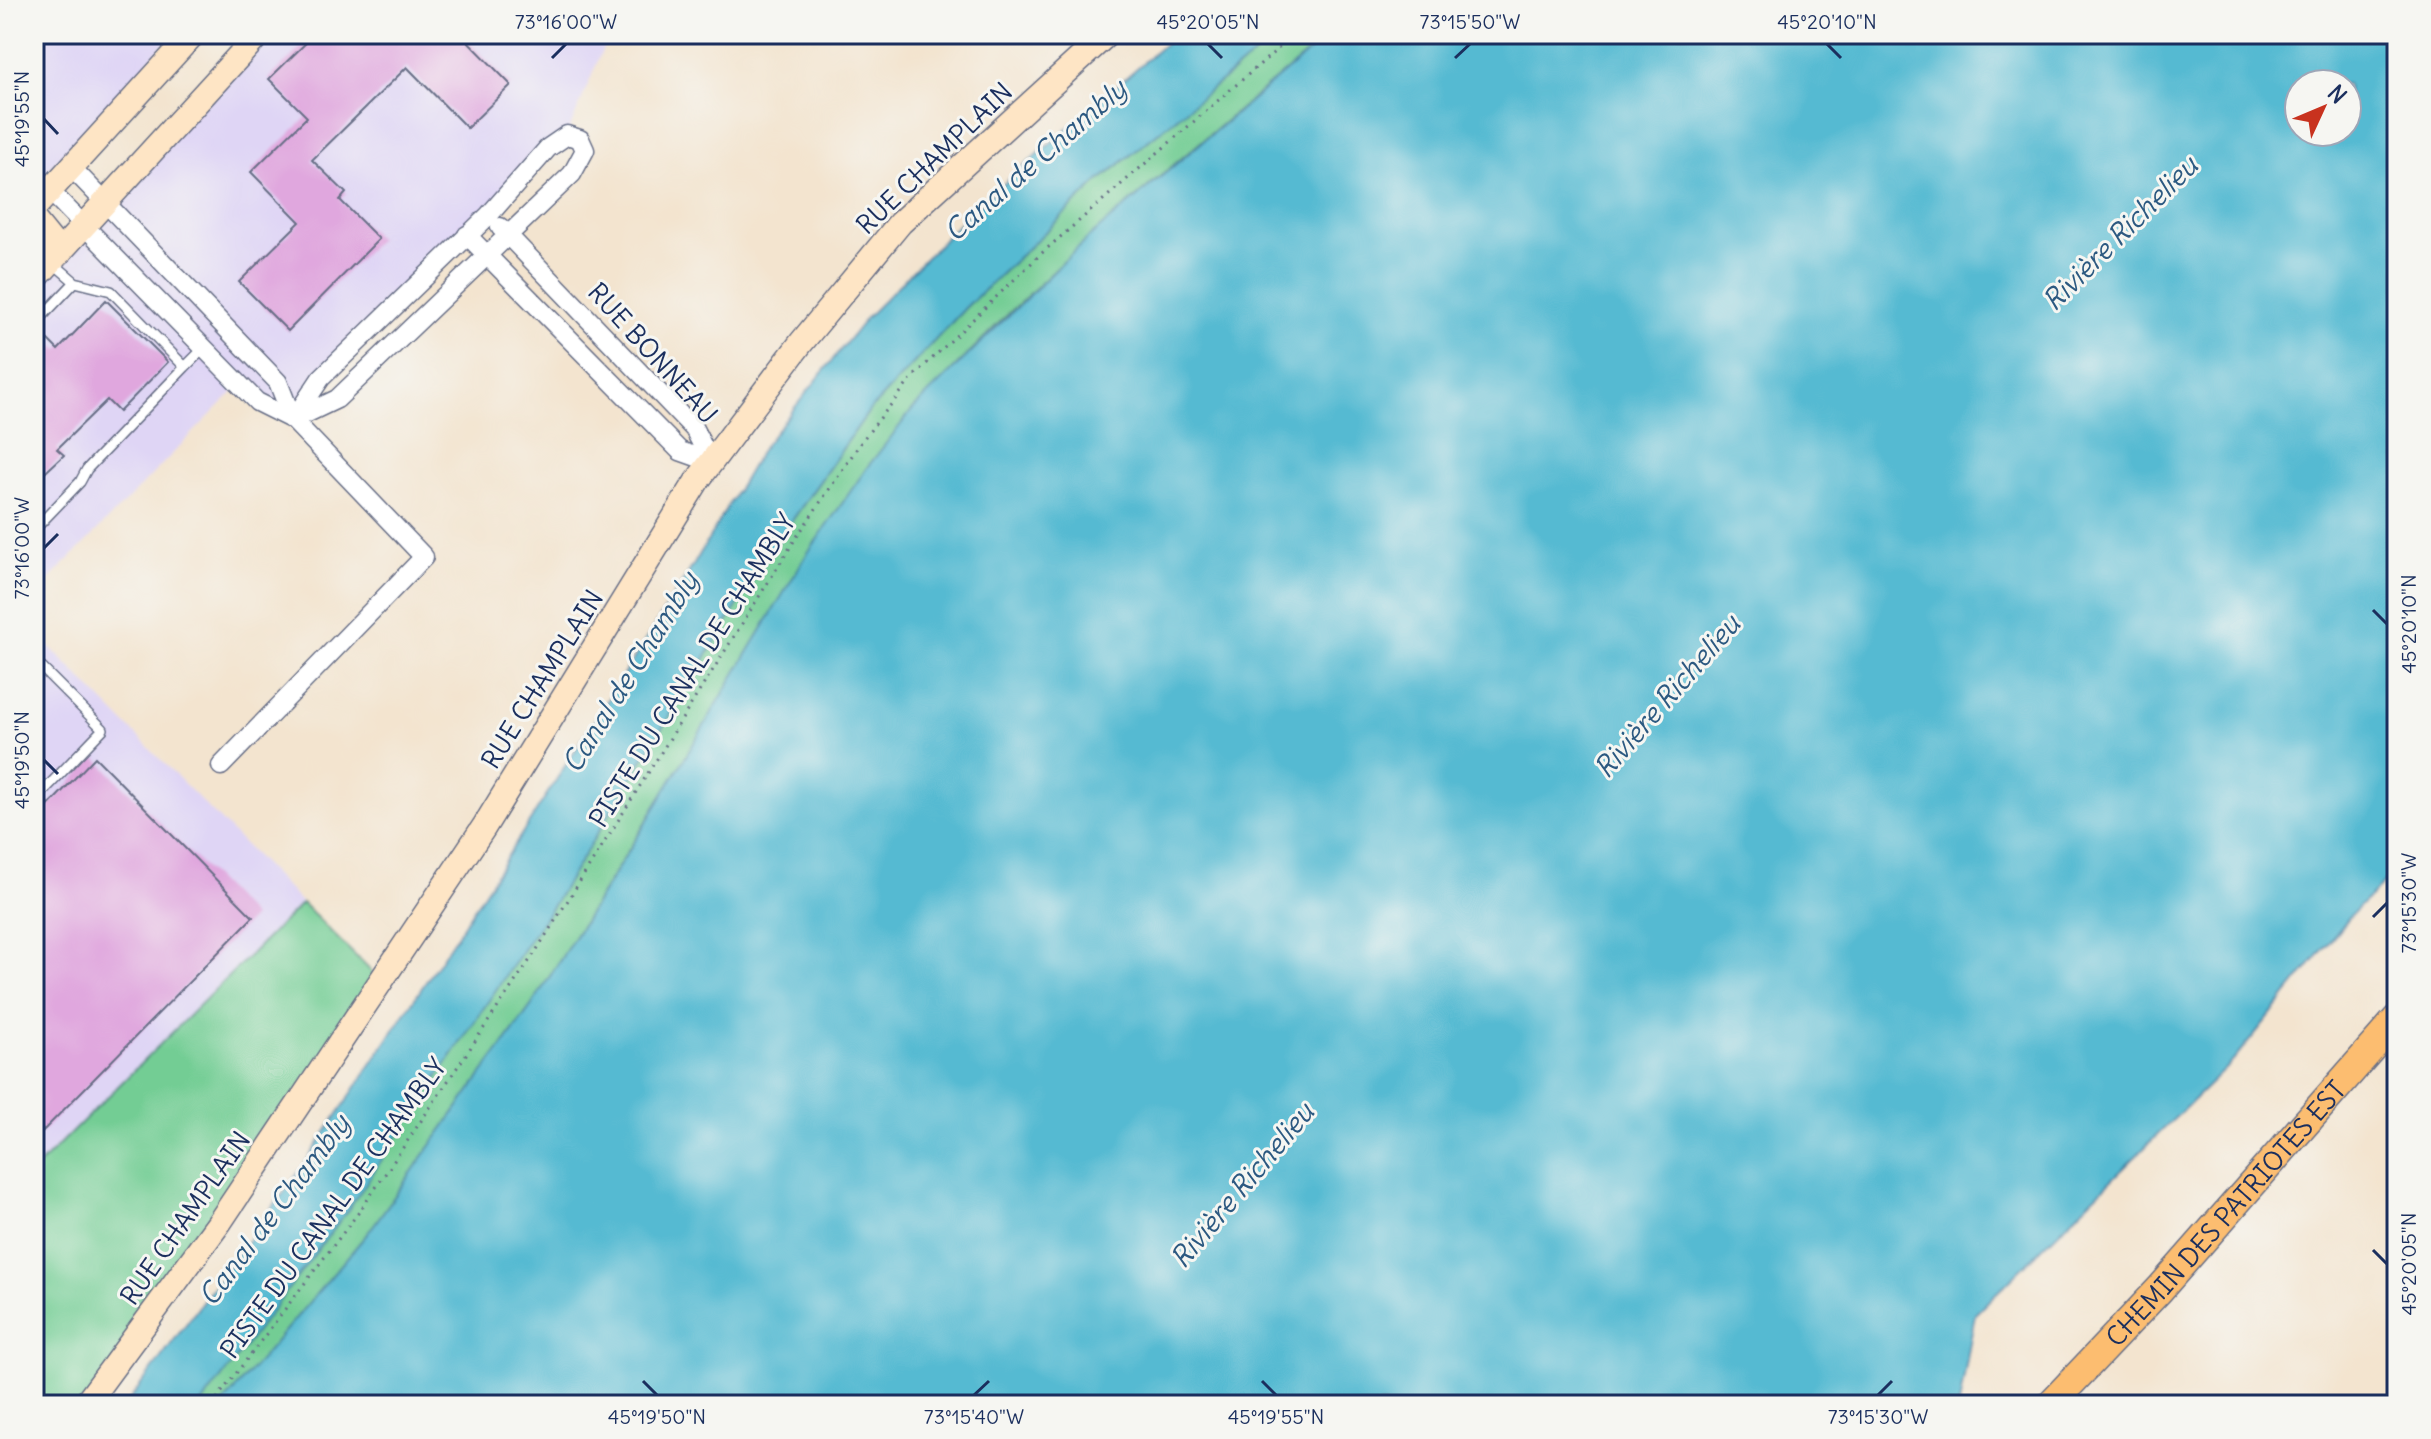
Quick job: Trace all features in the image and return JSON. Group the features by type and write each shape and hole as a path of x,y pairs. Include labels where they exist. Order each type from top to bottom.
{"main road":[{"name":"CHEMIN DES PATRIOTES EST","path":"2050,1405 2160,1289 2397,1019"}],"street":[{"path":"193,34 42,199 83,227 257,402 293,420 424,557 221,766"},
{"path":"34,280 259,34"},
{"name":"RUE CHAMPLAIN","path":"85,1405 219,1223 484,827 711,462 801,343 900,223 1107,34"},
{"path":"567,135 580,139 585,150 572,174 337,399 293,420 321,378 489,215 548,148 567,135"},
{"path":"71,167 278,382 293,420"},
{"name":"RUE BONNEAU","path":"489,215 694,429 711,462"},
{"path":"34,220 56,257"},
{"name":"RUE BONNEAU","path":"467,235 680,451 711,462"},
{"path":"389,312 408,331"},
{"path":"198,342 213,315"}],"lane":[{"path":"56,257 75,282 111,291 185,367"},
{"path":"34,325 75,282"},
{"path":"34,530 80,482 87,469 185,367 198,342"},
{"path":"34,660 103,729 34,801"}],"path":[{"name":"PISTE DU CANAL DE CHAMBLY","path":"212,1405 362,1208 536,951 796,538 864,438 914,376 1043,252 1295,34"},
{"path":"34,1383 56,1405"}],"shaded area":[{"path":"34,34 173,34 34,185"},
{"path":"260,34 609,34 567,135 293,420 240,385 34,595 34,280"},
{"path":"34,631 302,903 34,1170"}],"green space":[{"path":"1279,34 1330,34 1147,188 1029,294 917,408 866,469 532,1005 368,1233 222,1405 201,1405 555,902 772,549 869,411 966,307 1099,181"},
{"path":"302,903 381,981 85,1405 34,1405 34,1170"}],"water":[{"name":"Canal de Chambly","path":"1176,34 1279,34 1099,181 966,307 869,411 772,549 555,902 350,1207 201,1405 126,1405 304,1165 463,926 694,564 761,450 866,318 967,216"},
{"name":"Rivière Richelieu","path":"1330,34 2397,34 2397,870 2351,915 2234,1060 1975,1314 1959,1405 222,1405 368,1233 532,1005 641,831 807,554 866,469 913,409 1087,239"}],"building":[{"path":"315,34 461,34 511,85 467,128 407,67 312,160 346,193 340,200 379,239 288,331 239,282 300,222 251,172 307,117 269,79"},
{"path":"106,300 168,362 119,412 107,400 57,449 64,455 34,483 34,341 41,333 58,350"},
{"path":"95,757 253,917 34,1140 34,821"}]}
